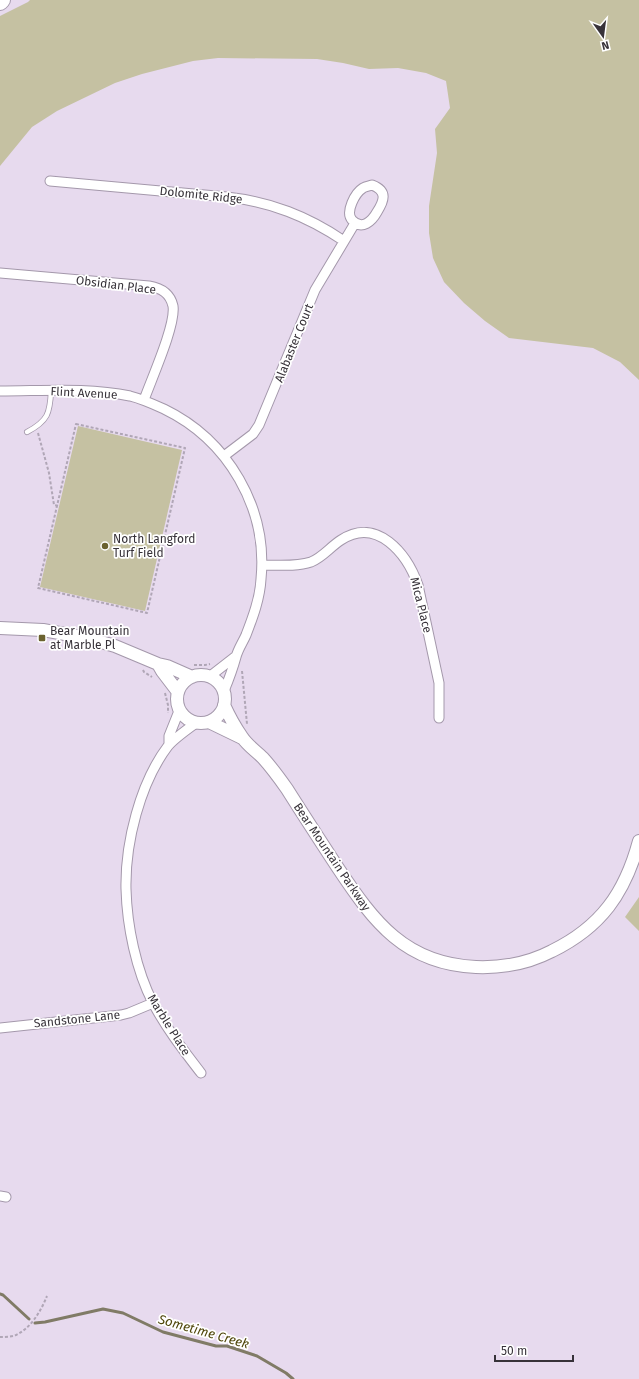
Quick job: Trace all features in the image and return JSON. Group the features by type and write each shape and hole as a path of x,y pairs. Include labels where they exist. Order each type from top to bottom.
{"street":[{"name":"Dolomite Ridge","path":"50,181 232,197 256,201 299,216 329,231 344,241"},
{"path":"372,185 378,188 382,191 384,197 383,202 372,220 368,224 361,225 355,223 350,218 350,206 361,188 372,185"},
{"name":"Alabaster Court","path":"224,456 253,434 260,425 315,290 355,223"},
{"name":"Obsidian Place","path":"0,273 149,286 165,291 173,305 172,320 158,364 144,400"},
{"name":"Flint Avenue","path":"0,391 106,392 144,400 188,422 201,432 224,456 239,478 252,506 260,536 262,565 261,581 254,612 246,635 236,656 235,664 224,691"},
{"name":"Mica Place","path":"262,565 305,564 323,556 341,540 354,534 367,533 381,536 392,543 401,552 408,563 418,585 439,683 439,718"},
{"path":"0,628 43,630 87,638 115,646 192,677 209,677 218,682 224,691 224,705 221,712 217,717 209,722 196,723 184,716 179,711 178,692 181,686 192,677"},
{"name":"Flint Avenue","path":"209,677 236,656"},
{"path":"158,664 178,692"},
{"name":"Bear Mountain Parkway","path":"224,705 244,734 280,779 351,887 373,916 406,946 426,957 445,963 465,966 507,966 526,962 566,945 598,920 610,905 628,875 639,841"},
{"name":"Marble Place","path":"169,744 169,736 179,711"},
{"name":"Bear Mountain Parkway","path":"209,722 244,734"},
{"name":"Marble Place","path":"196,723 169,744 147,784 141,800 131,838 126,874 127,907 131,933 137,960 153,1003 172,1033 201,1073"},
{"name":"Sandstone Lane","path":"0,1028 121,1015 153,1003"}],"lane":[{"path":"27,432 36,428 44,421 50,407 51,391"}],"path":[{"path":"76,424 182,449 185,448 146,610 147,613 38,588 40,586 58,506 77,426 76,424"},
{"path":"36,428 49,473 54,505 58,506"},
{"path":"187,664 205,665 213,662"},
{"path":"242,664 244,734"},
{"path":"164,692 168,704 168,716"},
{"path":"0,1337 15,1335 28,1325 42,1309 47,1296"}],"shaded area":[{"path":"30,0 639,0 639,380 620,362 593,348 509,338 485,321 464,303 444,282 433,258 429,233 429,206 437,153 435,129 450,108 446,81 426,73 398,68 369,69 317,59 218,58 193,61 142,74 115,83 57,111 32,127 0,166 0,16"},
{"name":"North Langford Turf Field","path":"78,426 182,450 145,611 40,587"},
{"path":"639,897 639,931 625,917"}],"waterway":[{"name":"Sometime Creek","path":"0,1294 3,1295 29,1319"},
{"name":"Sometime Creek","path":"35,1323 103,1309 123,1313 163,1332 216,1346 227,1346 257,1356 286,1373 293,1379"}],"place":[{"name":"North Langford Turf Field","path":"105,546"},
{"name":"Bear Mountain at Marble Pl","path":"42,638"}]}
